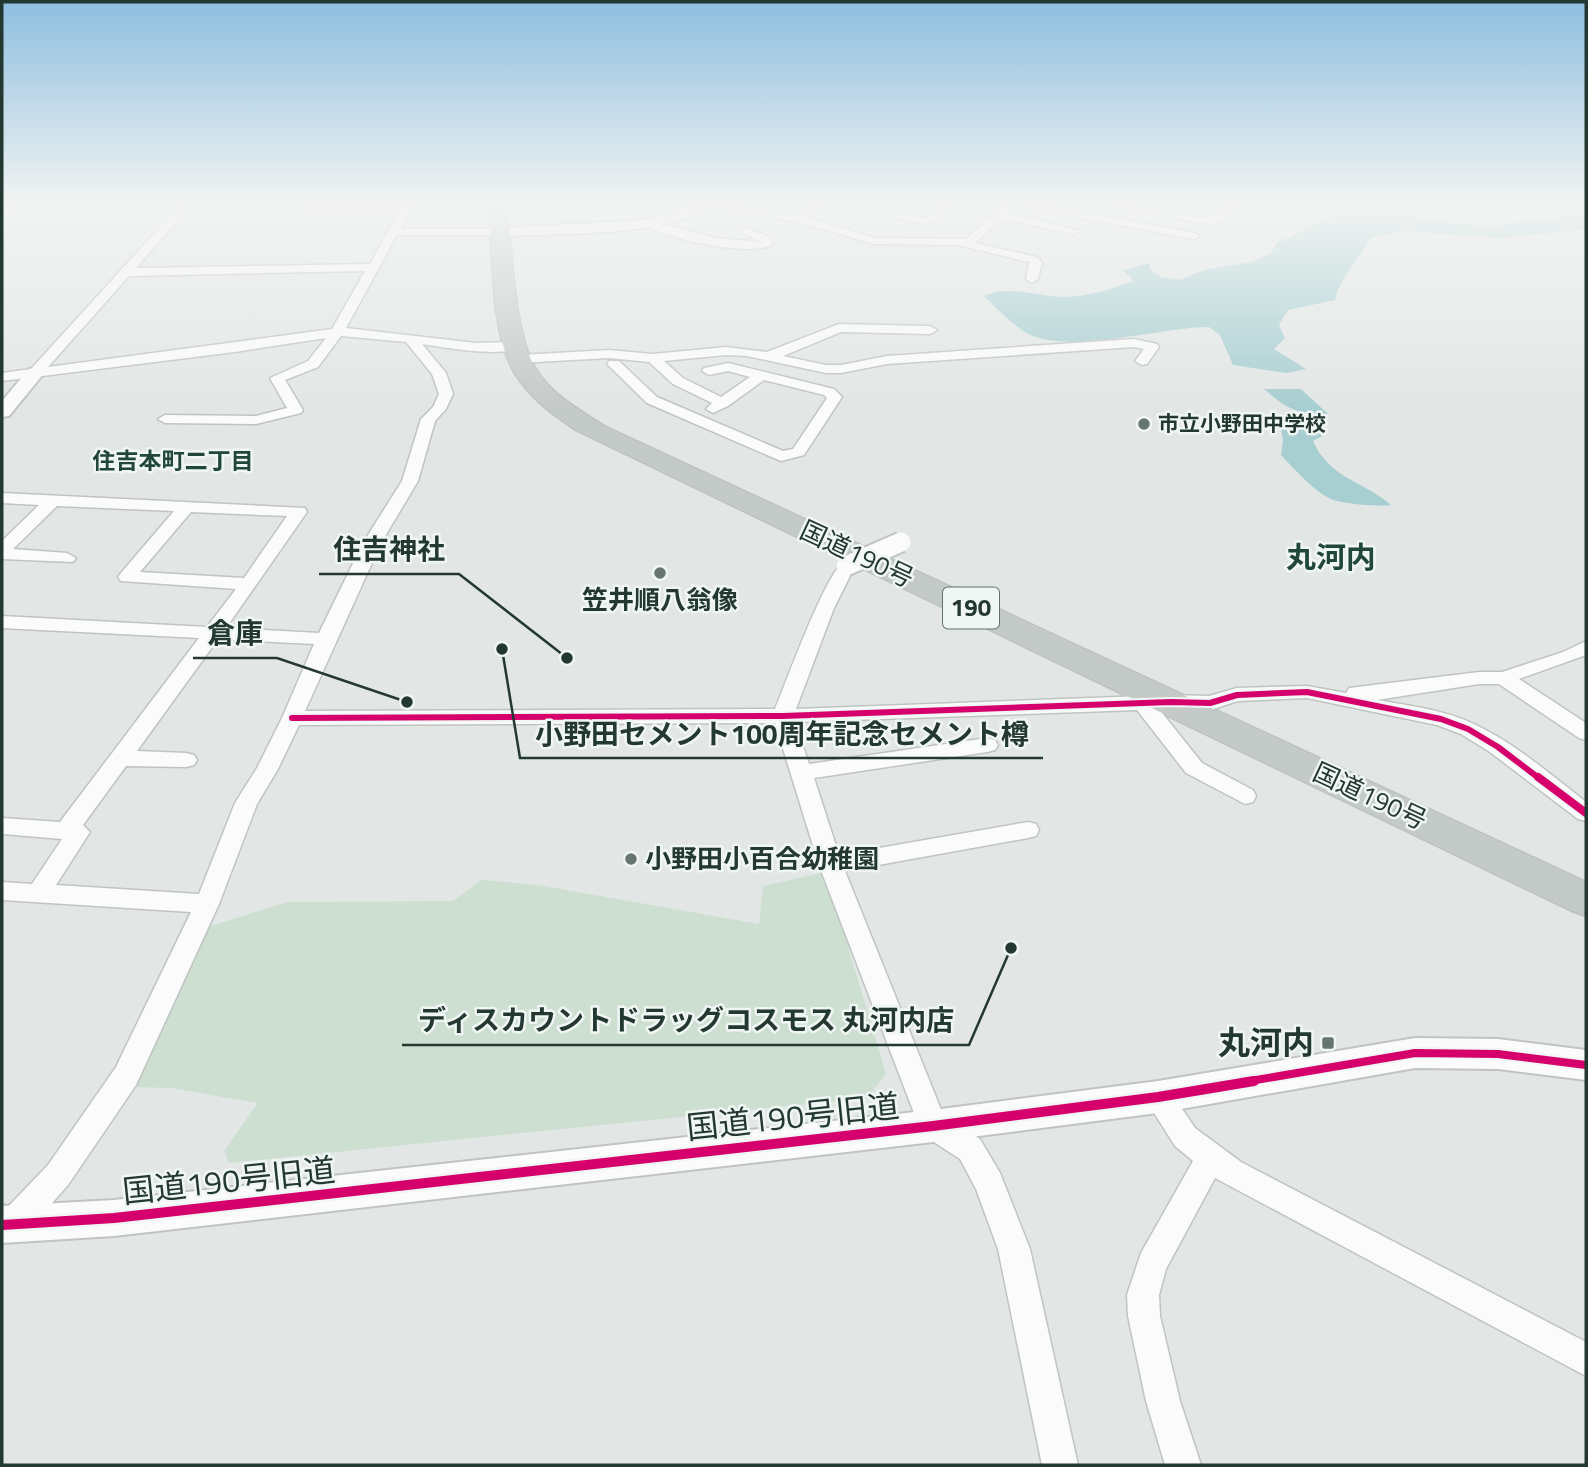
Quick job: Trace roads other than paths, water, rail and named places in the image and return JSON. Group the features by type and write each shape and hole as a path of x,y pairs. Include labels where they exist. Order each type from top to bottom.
{"highway":[{"name":"国道190号","path":"514,270 524,354 535,384 552,402 595,431 1157,702 1586,900"},
{"name":"国道190号","path":"524,354 566,392 620,429 1586,876"}],"street":[{"path":"2,412 10,397 126,272 202,270"},
{"path":"165,419 256,421 296,410 276,378 313,364 337,332 372,270"},
{"path":"1032,279 1034,270"},
{"path":"771,356 839,328 857,326 930,330"},
{"path":"2,377 236,348 337,332 369,332 524,354 609,354 653,358 726,351 771,356 826,369 841,369 887,360 1134,343 1152,347 1142,361"},
{"path":"5,1230 58,1175 126,1076 207,904 246,803 267,769 292,718 372,543 411,481 428,419 444,401 444,386 439,373 411,339"},
{"path":"653,358 678,382 723,403"},
{"path":"614,364 652,400 781,456 799,452 803,442 835,397 829,391 728,367 709,371"},
{"path":"698,419 760,376"},
{"path":"2,498 299,512 67,830"},
{"path":"2,552 52,500"},
{"path":"186,507 127,577 249,584"},
{"path":"901,542 845,566 825,608 783,716 831,865 933,1126 970,1149 989,1182 1014,1249 1060,1465"},
{"path":"2,552 67,558"},
{"path":"2,622 326,639"},
{"path":"1337,697 1479,678 1503,678 1570,656 1586,647"},
{"path":"1503,678 1586,733"},
{"path":"292,718 783,716 1157,702 1210,703 1237,695 1307,692 1441,719 1468,729 1498,747 1586,813"},
{"path":"1157,702 1194,768 1245,796"},
{"path":"800,773 987,745"},
{"path":"120,758 186,760"},
{"path":"2,826 79,832 38,894"},
{"path":"831,865 1028,830"},
{"path":"2,891 207,904"},
{"name":"国道190号旧道","path":"5,1230 933,1126 1158,1097 1415,1053 1498,1054 1586,1065"},
{"path":"1158,1097 1185,1137 1210,1159 1289,1205 1586,1360"},
{"path":"1183,1465 1163,1402 1144,1316 1143,1295 1152,1264 1210,1159"}],"water":[{"path":"1123,270 1152,270 1161,277 1180,280 1202,270 1349,270 1335,300 1288,310 1279,325 1285,338 1274,349 1306,369 1286,373 1233,365 1220,335 1209,327 1088,341 1042,339 1019,328 984,296 1013,291 1073,297 1134,281"},
{"path":"1264,389 1301,389 1328,414 1293,409"},
{"path":"1287,416 1310,422 1322,436 1313,441 1328,464 1391,505 1361,505 1337,501 1311,485 1281,455 1283,440 1279,417"}],"place":[{"name":"市立小野田中学校","path":"1144,424"},
{"name":"笠井順八翁像","path":"660,573"},
{"name":"小野田セメント100周年記念セメント樽","path":"502,649"},
{"name":"住吉神社","path":"567,658"},
{"name":"倉庫","path":"407,702"},
{"name":"小野田小百合幼稚園","path":"631,859"},
{"name":"ディスカウントドラッグコスモス 丸河内店","path":"1011,948"},
{"name":"丸河内","path":"1328,1043"}],"district":[{"name":"住吉本町二丁目","path":"173,461"},
{"name":"丸河内","path":"1331,558"}]}
